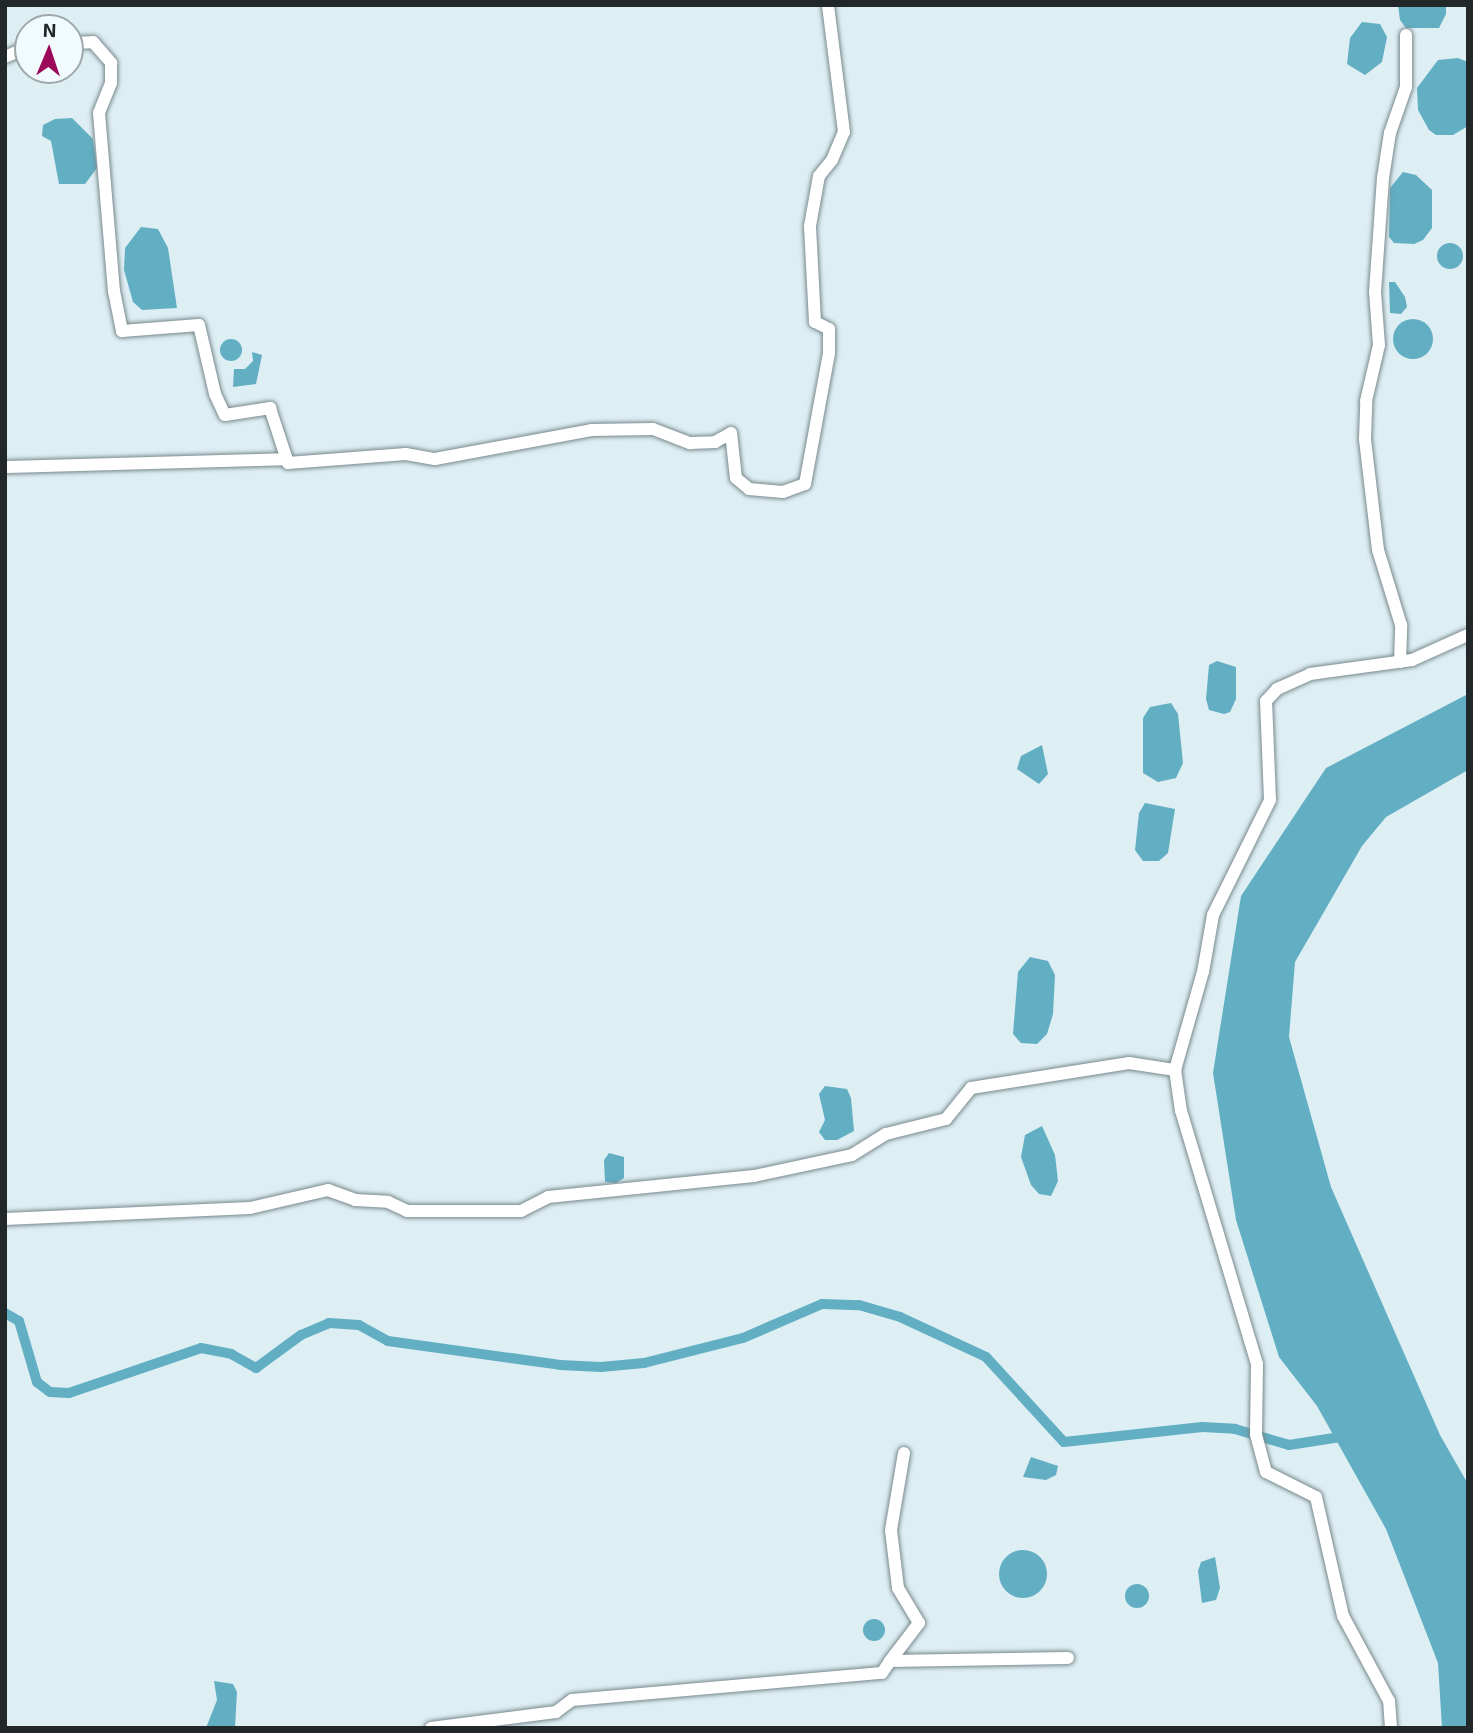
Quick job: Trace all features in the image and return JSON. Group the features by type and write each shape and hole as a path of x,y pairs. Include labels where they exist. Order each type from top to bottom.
{"street":[{"path":"84,42 93,42 111,63 111,83 99,113 114,291 122,331 199,325 215,394 225,415 270,408 288,463 406,454 435,459 592,430 653,429 690,443 715,442 731,433 736,478 748,489 783,492 805,484 830,353 829,329 815,322 812,202 819,176 832,160 844,132 828,5"},
{"path":"1400,662 1401,625 1378,550 1365,439 1366,401 1379,345 1375,292 1382,178 1390,133 1406,87 1405,35"},
{"path":"5,467 286,458"},
{"path":"1391,1728 1389,1701 1343,1616 1316,1497 1266,1472 1256,1436 1257,1364 1181,1111 1175,1070 1203,972 1213,915 1270,800 1266,701 1277,689 1310,674 1400,662 1468,635"},
{"path":"5,1219 250,1208 328,1190 344,1192 355,1200 388,1202 407,1211 521,1212 548,1197 754,1176 852,1155 886,1134 946,1119 971,1088 1129,1063 1175,1070"},
{"path":"431,1728 556,1712 572,1700 882,1673 919,1623 898,1588 891,1530 904,1453"},
{"path":"890,1661 1068,1658"}],"water":[{"path":"1398,5 1446,5 1446,14 1439,28 1406,28 1400,20"},
{"path":"1362,22 1380,24 1387,37 1382,62 1365,75 1347,64 1350,38"},
{"path":"1458,58 1468,62 1468,126 1453,135 1436,135 1429,130 1418,110 1417,88 1438,60"},
{"path":"72,118 93,139 97,168 85,184 59,184 51,141 42,136 43,125 55,119"},
{"path":"1403,172 1416,175 1432,190 1432,228 1423,240 1414,244 1394,243 1389,237 1390,188"},
{"path":"141,227 158,229 168,248 177,308 142,310 133,302 124,270 125,248"},
{"path":"1450,243 1459,247 1463,256 1459,265 1450,269 1441,265 1437,256 1441,247"},
{"path":"1389,282 1395,282 1405,297 1407,307 1401,314 1390,313"},
{"path":"1413,319 1421,320 1427,325 1432,331 1432,347 1427,353 1421,358 1413,359 1405,358 1399,353 1394,347 1393,339 1394,331 1399,325 1405,320"},
{"path":"231,339 239,342 242,350 239,358 231,361 223,358 220,350 223,342"},
{"path":"252,352 262,355 256,384 233,387 234,369 245,369 253,361"},
{"path":"1217,661 1236,667 1236,699 1230,712 1224,714 1209,710 1206,699 1209,665"},
{"path":"1468,694 1468,770 1386,817 1362,846 1295,962 1289,1037 1331,1187 1440,1435 1468,1484 1468,1728 1442,1728 1438,1663 1386,1529 1317,1406 1279,1357 1236,1220 1213,1073 1241,896 1326,768"},
{"path":"1171,703 1178,714 1183,763 1176,778 1158,782 1143,773 1143,718 1150,707"},
{"path":"1042,745 1048,774 1039,784 1017,769 1021,756"},
{"path":"1145,803 1175,809 1168,853 1159,861 1143,861 1135,850 1139,813"},
{"path":"1030,957 1048,961 1055,975 1053,1014 1047,1034 1037,1044 1021,1043 1013,1034 1018,972"},
{"path":"825,1086 847,1089 851,1098 854,1131 837,1140 825,1140 819,1132 825,1120 819,1094"},
{"path":"1042,1126 1055,1155 1058,1181 1051,1196 1039,1194 1031,1185 1021,1157 1025,1135"},
{"path":"609,1153 624,1157 624,1178 616,1183 605,1182 604,1160"},
{"path":"1031,1457 1058,1466 1056,1475 1046,1480 1023,1477"},
{"path":"1023,1550 1040,1557 1047,1574 1040,1591 1023,1598 1006,1591 999,1574 1006,1557"},
{"path":"1215,1557 1220,1588 1216,1600 1202,1603 1198,1571 1201,1562"},
{"path":"1137,1584 1148,1591 1149,1596 1142,1607 1137,1608 1126,1601 1125,1596 1132,1585"},
{"path":"874,1619 882,1622 885,1630 882,1638 874,1641 866,1638 863,1630 866,1622"},
{"path":"214,1681 233,1684 237,1692 235,1728 206,1728 217,1700"}],"waterway":[{"path":"5,1313 19,1321 37,1382 50,1392 69,1393 201,1348 231,1354 256,1368 301,1335 329,1323 359,1325 388,1341 560,1365 601,1367 644,1363 743,1338 822,1304 859,1305 900,1317 986,1357 1064,1442 1202,1427 1235,1429 1289,1445 1340,1437"}]}
